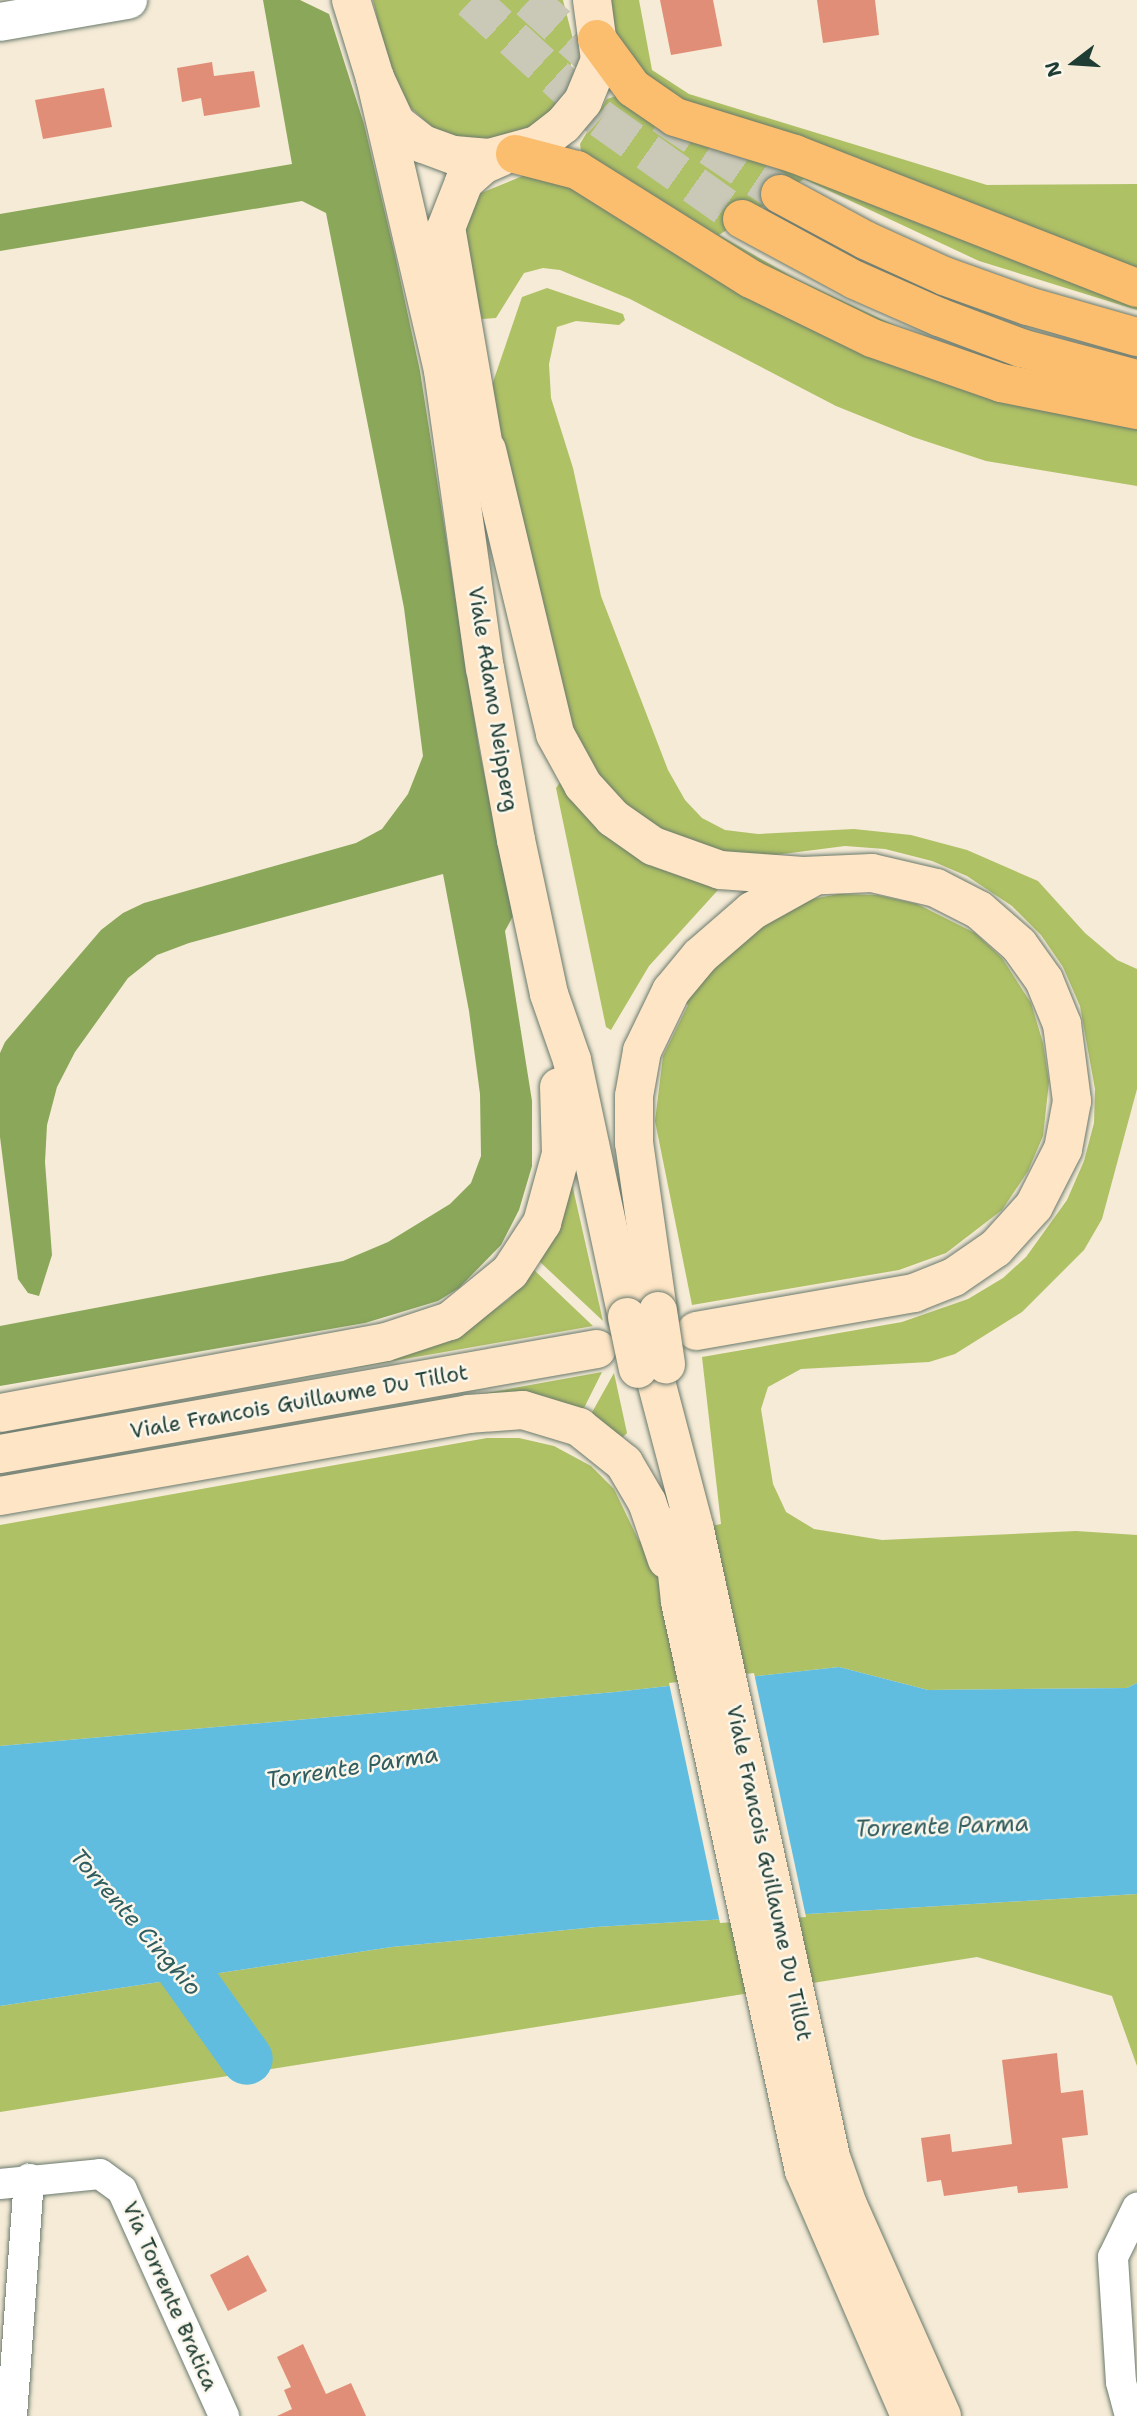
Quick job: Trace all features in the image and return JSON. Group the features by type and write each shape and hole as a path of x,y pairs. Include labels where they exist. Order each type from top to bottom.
{"highway":[{"path":"597,39 632,88 675,117 804,158 1137,288"},
{"path":"508,155 577,170 739,272 872,338 1001,383 1137,411"},
{"path":"780,194 865,240 944,276 1060,317 1137,337"},
{"path":"742,219 829,267 926,312 1021,348 1137,379"}],"main road":[{"path":"351,0 386,106 408,135 454,155 508,155"},
{"name":"Viale Adamo Neipperg","path":"592,0 600,60 583,101 563,125 537,145 483,164 464,182 446,228 487,450 492,540 527,772 642,1314"},
{"name":"Viale Adamo Neipperg","path":"371,63 443,370 495,725 547,984 572,1060 642,1314"},
{"path":"487,450 550,719 563,753 583,785 613,818 674,856 745,874 815,876 872,873 936,888 979,910 1019,945 1044,980 1062,1024 1071,1078 1066,1137 1049,1180 1020,1225 954,1277 891,1298 696,1331"},
{"path":"642,1314 634,1096 642,1051 665,1001 700,956 752,911 815,876"},
{"path":"0,1413 408,1338 450,1321 480,1301 525,1254 542,1223 558,1177 561,1108 547,984"},
{"name":"Viale Francois Guillaume Du Tillot","path":"642,1314 654,1375 676,1534 680,1602 792,2050 848,2205 942,2416"},
{"name":"Viale Francois Guillaume Du Tillot","path":"0,1454 597,1349"},
{"path":"0,1496 468,1414 523,1410 570,1423 611,1451 676,1534"},
{"name":"Viale Francois Guillaume Du Tillot","path":"676,1534 792,2050 812,2195 910,2416"}],"street":[{"path":"0,22 128,0"},
{"path":"339,0 371,63"},
{"name":"Via Torrente Bratica","path":"15,2182 100,2174 122,2190 224,2416"},
{"path":"12,2416 15,2182"},
{"path":"1130,2416 1121,2382 1113,2257 1137,2208"}],"green space":[{"path":"263,0 300,0 329,14 364,124 395,255 420,371 479,748 513,916 505,931 532,1101 532,1166 519,1210 501,1245 459,1288 438,1301 365,1323 0,1386 0,1326 343,1261 388,1242 450,1204 471,1183 481,1156 480,1094 469,1011 443,874 189,943 157,955 128,978 75,1052 57,1087 47,1125 45,1162 52,1255 39,1296 28,1293 18,1279 0,1137 0,1053 5,1042 101,930 123,913 144,903 356,843 382,829 408,794 423,756 404,608 326,213 302,201 0,251 0,214 292,164"},
{"path":"373,0 563,0 574,43 567,90 550,113 528,128 488,139 461,138 433,128 404,102 388,67"},
{"path":"605,0 639,0 652,70 689,94 987,185 1137,184 1137,270 706,114 649,85 619,43"},
{"path":"616,96 763,158 1137,302 1137,310 979,261 804,179 719,235 796,279 919,337 810,293 581,151 580,144 607,99"},
{"path":"525,175 564,180 616,212 1137,426 1137,486 986,461 913,437 836,406 630,299 560,270 543,268 524,273 496,318 482,319 461,240 473,203 481,193"},
{"path":"547,288 623,314 625,320 619,325 576,321 557,327 549,364 551,398 573,468 601,596 668,770 685,800 702,818 725,830 758,834 854,829 911,835 967,850 1038,881 1085,933 1117,960 1137,969 1137,1089 1102,1219 1084,1250 1022,1312 955,1354 929,1362 801,1369 768,1387 761,1409 773,1484 786,1512 814,1529 882,1540 1076,1531 1137,1535 1137,1683 1127,1688 928,1690 839,1667 615,1692 0,1746 0,1525 487,1438 519,1438 554,1446 591,1466 614,1489 639,1541 721,1524 702,1357 902,1322 968,1299 1003,1278 1026,1257 1067,1200 1084,1161 1094,1123 1095,1089 1080,1006 1063,967 1041,935 1012,906 967,876 932,861 885,849 845,846 767,856 695,850 616,803 569,733 514,511 492,385 522,297"},
{"path":"561,781 718,890 649,966 611,1030 606,1027 556,788"},
{"path":"839,894 877,895 917,904 975,933 1002,958 1031,1003 1043,1043 1049,1082 1043,1136 1028,1171 1002,1210 946,1253 899,1270 692,1305 655,1121 663,1056 688,1005 681,999 722,952 806,900"},
{"path":"572,1184 603,1321 539,1261"},
{"path":"533,1269 593,1326 353,1368 454,1339 509,1299"},
{"path":"602,1372 582,1412 453,1399"},
{"path":"614,1373 627,1433 623,1437 590,1416"},
{"path":"1137,1894 1137,2066 1112,1996 977,1957 0,2112 0,2006 392,1947 596,1927"}],"water":[{"name":"Torrente Parma","path":"839,1667 928,1690 1127,1688 1137,1683 1137,1894 596,1927 392,1947 0,2006 0,1746 615,1692"}],"pier":[{"path":"754,1673 806,1917 720,1923 669,1683"}],"building":[{"path":"660,0 713,0 722,46 671,55"},
{"path":"817,0 875,0 879,35 823,43"},
{"path":"212,62 214,76 254,71 260,107 204,116 201,98 182,102 177,68"},
{"path":"104,88 112,127 43,139 35,100"},
{"path":"1057,2053 1061,2093 1083,2090 1088,2135 1062,2138 1068,2188 1018,2193 1017,2186 944,2196 941,2180 927,2182 921,2138 950,2134 952,2152 1012,2144 1002,2060"},
{"path":"248,2255 267,2291 228,2311 210,2275"},
{"path":"303,2344 326,2394 351,2383 366,2416 277,2416 292,2409 284,2390 291,2387 277,2357"}],"waterway":[{"name":"Torrente Cinghio","path":"141,1924 177,1961 247,2059"}],"tunnel":[{"path":"471,0 601,119 742,219"},
{"path":"529,0 618,80"},
{"path":"663,115 780,194"}]}
